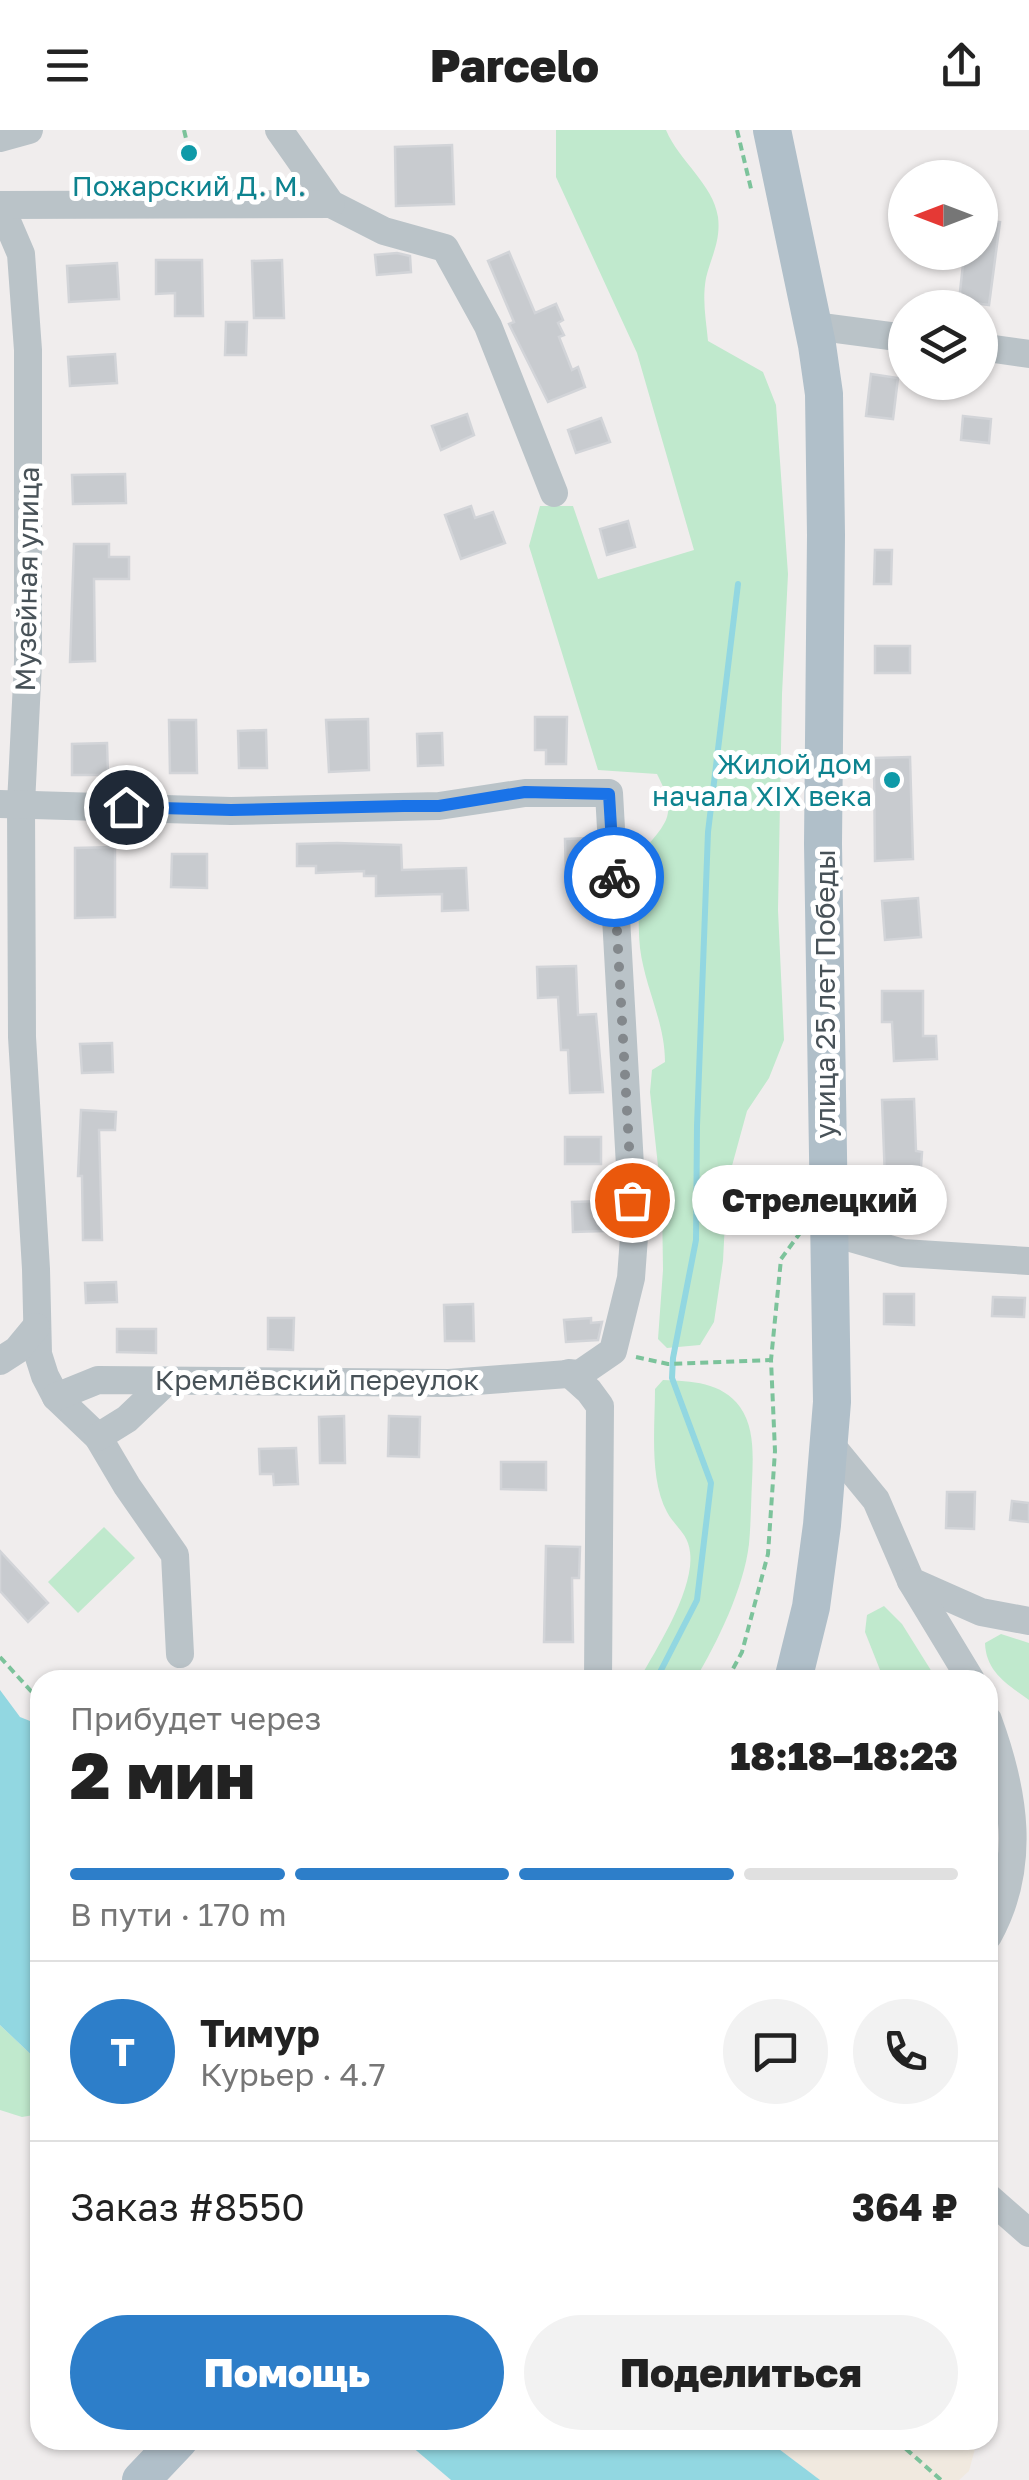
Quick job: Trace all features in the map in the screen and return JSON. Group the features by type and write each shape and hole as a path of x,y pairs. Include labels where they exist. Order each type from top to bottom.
{"main road":[{"name":"улица 25 лет Победы","path":"772,130 814,326 824,394 826,518 823,864 830,1444 810,1607 795,1670"},
{"path":"141,2480 170,2450"}],"street":[{"path":"0,138 29,130"},
{"path":"279,130 330,204"},
{"path":"0,205 330,204 384,231 444,248 488,326 554,493"},
{"name":"Музейная улица","path":"0,205 21,254 28,350 28,662 10,804 36,1327 38,1354 50,1386"},
{"path":"814,326 888,336"},
{"path":"998,347 1028,347"},
{"path":"10,804 250,810 439,806 525,792 609,794 634,1237 631,1278 614,1351 575,1373 600,1406 598,1670"},
{"path":"829,1223 903,1253 1029,1261"},
{"path":"0,1361 18,1350 36,1327"},
{"name":"Кремлёвский переулок","path":"50,1386 98,1380 449,1383 575,1373"},
{"path":"98,1437 127,1419 166,1381"},
{"path":"50,1386 98,1437 126,1486 175,1555 180,1654"},
{"path":"830,1444 876,1500 910,1582 965,1670"},
{"path":"910,1582 981,1612 1029,1621"},
{"path":"998,1752 1011,1794 1012,1834 1010,1876 998,1918"},
{"path":"998,2206 1029,2232"}],"path":[{"path":"184,130 188,148"},
{"path":"733,1670 742,1652 768,1554 775,1452 770,1360 781,1258 802,1230 829,1223"},
{"path":"614,1351 668,1364 770,1360"},
{"path":"0,1657 30,1690"},
{"path":"907,2450 941,2480"}],"green space":[{"path":"556,130 666,130 710,194 718,217 717,241 705,286 708,341 763,372 776,405 788,574 778,910 784,1040 769,1078 747,1111 727,1184 723,1261 714,1322 700,1345 667,1348 658,1339 662,1203 650,1092 652,1070 665,1062 662,1033 640,948 639,912 641,853 667,817 667,799 657,774 598,770 529,546 540,506 573,506 598,579 694,550 637,353 556,177"},
{"path":"663,1380 695,1382 724,1392 745,1415 752,1443 751,1520 742,1579 700,1670 644,1670 681,1600 690,1567 687,1540 667,1512 658,1484 655,1389"},
{"path":"104,1527 135,1558 78,1613 48,1582"},
{"path":"884,1606 902,1624 931,1670 880,1670 865,1632 867,1615"},
{"path":"1001,1634 1029,1643 1029,1700 999,1676 989,1662 985,1643"},
{"path":"0,2025 30,2054 30,2116 0,2110"}],"sand":[{"path":"780,2450 975,2450 969,2471 959,2480 820,2480"}],"water":[{"path":"0,1690 20,1717 30,1721 30,2054 0,2025"},
{"path":"416,2450 780,2450 820,2480 451,2480"}],"building":[{"path":"452,145 454,204 396,206 395,147"},
{"path":"509,252 535,313 556,304 563,320 558,323 564,335 559,337 572,370 578,367 585,387 548,402 509,324 514,322 488,261"},
{"path":"375,255 410,256 411,272 377,275"},
{"path":"156,260 202,260 203,316 175,316 175,293 156,294"},
{"path":"282,260 284,318 254,318 252,261"},
{"path":"117,263 119,299 69,302 67,266"},
{"path":"962,270 994,270 991,290 960,290"},
{"path":"226,322 247,322 246,355 225,355"},
{"path":"115,354 117,383 70,386 68,357"},
{"path":"871,374 888,377 888,400 895,400 893,419 866,416"},
{"path":"467,414 474,435 441,450 432,426"},
{"path":"963,416 991,419 989,443 961,440"},
{"path":"601,418 610,442 576,453 568,430"},
{"path":"125,474 126,503 73,504 72,475"},
{"path":"471,506 475,518 493,512 505,543 461,559 445,515"},
{"path":"628,521 635,547 607,555 600,529"},
{"path":"74,544 109,544 109,557 129,557 129,579 94,579 95,661 70,662"},
{"path":"875,550 892,550 891,584 874,584"},
{"path":"875,646 910,646 910,673 875,673"},
{"path":"535,717 567,717 566,764 546,764 546,750 535,750"},
{"path":"368,719 369,770 329,772 326,720"},
{"path":"169,720 196,720 197,773 170,773"},
{"path":"266,730 267,768 239,768 238,731"},
{"path":"442,733 443,765 418,766 417,734"},
{"path":"107,743 108,775 72,775 72,744"},
{"path":"910,757 913,859 875,861 874,758"},
{"path":"589,838 591,879 566,880 565,839"},
{"path":"297,844 401,845 402,870 466,868 468,910 442,911 442,894 376,896 376,876 364,876 364,871 316,873 316,866 297,866"},
{"path":"115,847 115,917 75,918 75,848"},
{"path":"172,854 207,854 207,888 171,887"},
{"path":"918,898 921,937 885,940 882,901"},
{"path":"576,966 578,1015 596,1014 603,1092 570,1093 568,1050 561,1050 558,997 538,998 537,967"},
{"path":"882,991 923,991 923,1036 936,1036 937,1059 894,1061 892,1022 882,1022"},
{"path":"112,1043 113,1072 82,1073 80,1044"},
{"path":"914,1099 916,1151 922,1152 918,1213 880,1213 880,1179 885,1179 882,1100"},
{"path":"81,1110 116,1112 115,1130 99,1130 102,1240 83,1240 82,1176 78,1176"},
{"path":"565,1137 601,1137 601,1164 565,1164"},
{"path":"747,1188 788,1189 787,1223 746,1222"},
{"path":"603,1201 604,1231 573,1232 572,1202"},
{"path":"116,1282 117,1302 86,1303 85,1283"},
{"path":"884,1294 914,1294 914,1325 884,1324"},
{"path":"993,1297 1025,1298 1024,1317 992,1316"},
{"path":"473,1304 474,1341 445,1341 444,1305"},
{"path":"268,1318 294,1318 293,1350 268,1349"},
{"path":"591,1318 591,1323 602,1322 598,1340 566,1342 564,1320"},
{"path":"117,1329 156,1329 156,1353 117,1352"},
{"path":"344,1416 345,1463 320,1463 319,1417"},
{"path":"389,1416 420,1417 419,1457 388,1456"},
{"path":"296,1448 298,1484 274,1485 273,1474 260,1474 259,1449"},
{"path":"501,1462 546,1462 546,1490 501,1489"},
{"path":"947,1492 975,1492 974,1529 946,1528"},
{"path":"1012,1501 1029,1503 1029,1522 1010,1520"},
{"path":"546,1546 580,1547 579,1578 572,1578 573,1642 544,1642"},
{"path":"0,1551 48,1603 28,1622 0,1591"}],"waterway":[{"path":"661,1670 697,1600 711,1483 672,1378 696,1240 708,832 738,584"}],"way so far":[{"path":"614,877 632,1200"}],"place":[{"name":"Пожарский Д. М.","path":"189,153"},
{"name":"Жилой дом начала XIX века","path":"892,780"},
{"name":"Стрелецкий","path":"632,1200"}],"route":[{"path":"126,807 231,810 439,806 525,792 609,794 614,877"}]}
